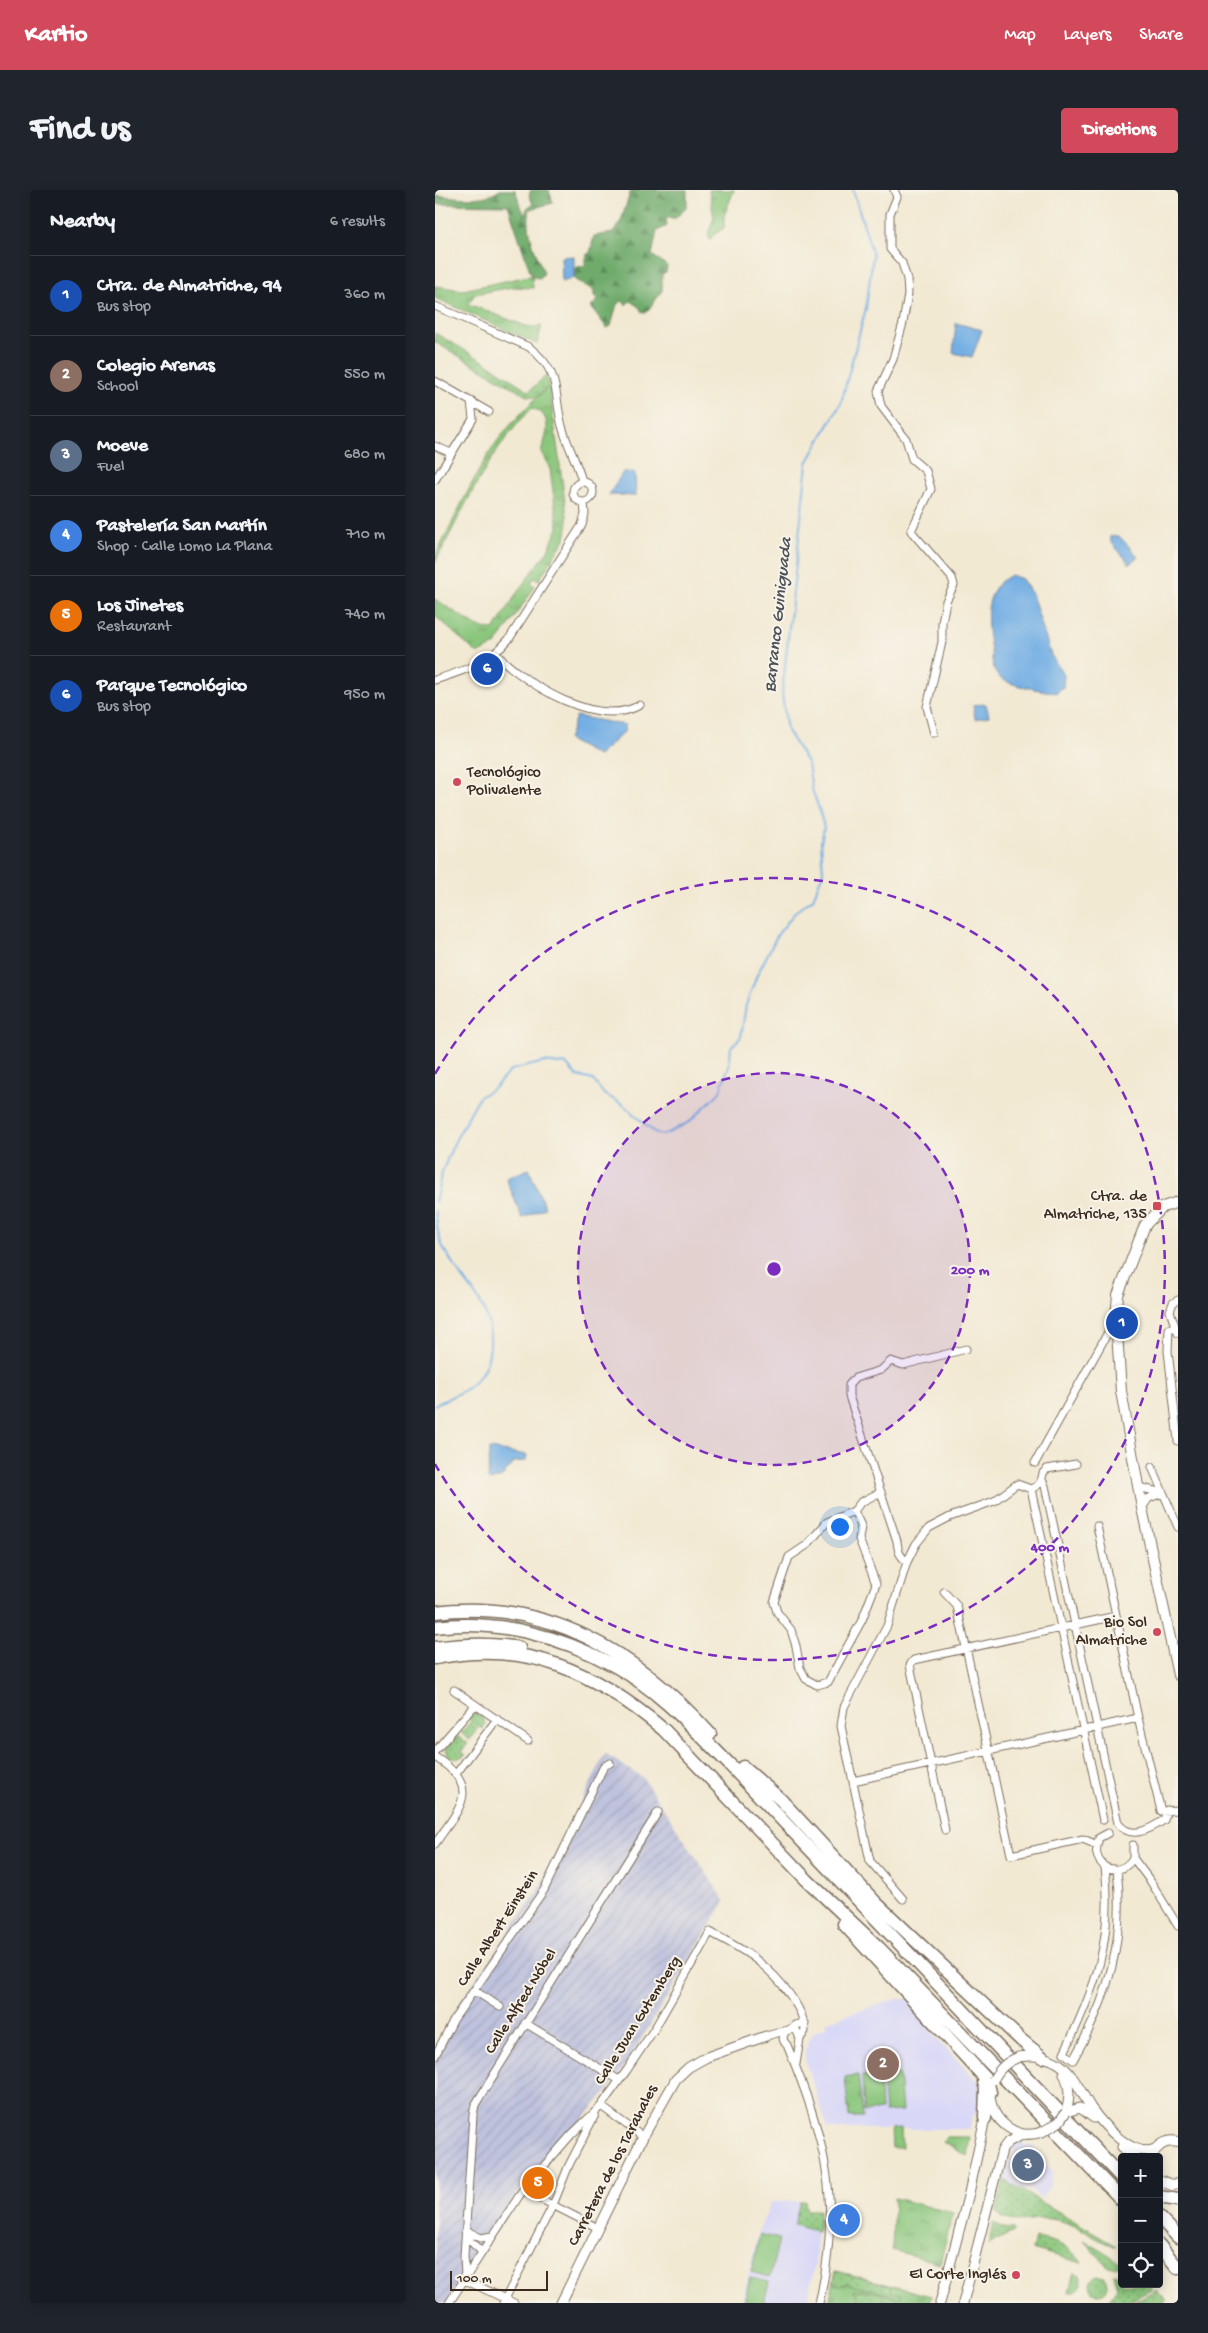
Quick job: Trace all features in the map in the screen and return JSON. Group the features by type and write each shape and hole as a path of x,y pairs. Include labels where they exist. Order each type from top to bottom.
{"highway":[{"path":"435,1612 488,1610 521,1614 579,1632 638,1666 694,1716 735,1761 771,1807"},
{"path":"435,1628 486,1626 546,1636 615,1666 685,1720 771,1807 1118,2174"},
{"path":"435,1648 466,1644 500,1644 537,1651 578,1664 622,1687 646,1706 689,1745 839,1902 879,1948 1119,2198"},
{"path":"435,1658 466,1653 500,1653 537,1658 575,1671 601,1683 620,1695 664,1730 807,1880 879,1948"},
{"path":"735,1761 781,1800 876,1903 1021,2040 1046,2059"},
{"path":"807,1880 867,1952 991,2086"},
{"path":"981,2073 986,2089 985,2118"},
{"path":"1052,2106 1080,2126 1118,2165"},
{"path":"1163,2198 1178,2200"},
{"path":"1163,2221 1178,2237"},
{"path":"1163,2243 1178,2258"},
{"path":"1163,2250 1178,2268"}],"main road":[{"path":"1178,1202 1163,1207 1145,1225 1118,1295 1116,1318 1121,1391 1142,1508 1178,1674"},
{"path":"1153,2153 1167,2142 1178,2142"},
{"path":"1163,2181 1173,2185 1178,2184"}],"street":[{"path":"894,190 897,197 890,214 890,249 902,264 907,279 907,294 903,324 895,350 878,391 881,406 906,438 912,459 926,471 931,490 911,530 953,578 954,584 946,601 942,622 942,642 927,707 934,733"},
{"path":"435,306 529,347 543,358 555,380 562,426 576,458 582,481"},
{"path":"435,381 489,412"},
{"path":"435,480 473,419 471,401"},
{"path":"435,446 451,453"},
{"path":"582,481 589,483 594,490 591,498 584,502 576,500 573,493 575,485 582,481"},
{"path":"435,680 484,662 497,654 509,639 582,525 585,514 584,502"},
{"path":"497,654 537,685 585,709 617,714 629,711 640,705"},
{"path":"1178,1300 1173,1303 1170,1311 1177,1329 1169,1329 1168,1351 1178,1441"},
{"path":"1035,1463 1116,1318"},
{"path":"907,1562 900,1556 897,1549 897,1541 849,1396 849,1385 855,1378 881,1370 891,1361 903,1365 966,1349"},
{"path":"903,1899 870,1861 841,1726 844,1707 887,1626 907,1562 916,1544 929,1528 950,1516 994,1501 1017,1484 1031,1489 1038,1486 1042,1480 1043,1473 1047,1470 1076,1464"},
{"path":"1152,1467 1178,1526"},
{"path":"1042,1480 1045,1486 1117,1823 1122,1829 1131,1833 1155,1826 1164,1820 1167,1810"},
{"path":"1138,1487 1163,1493"},
{"path":"1031,1489 1103,1820"},
{"path":"854,1510 861,1526 859,1539 876,1584 862,1620 828,1682 817,1685 806,1679 800,1668 797,1646 791,1630 777,1612 774,1602 789,1557 807,1544 827,1522 854,1510 861,1502 881,1492"},
{"path":"1142,1508 1149,1498 1163,1493"},
{"path":"1097,1526 1138,1718 1161,1811 1178,1810"},
{"path":"944,1592 957,1606 1011,1855 1083,1839 1097,1845"},
{"path":"945,1830 910,1665 914,1660 1116,1616"},
{"path":"454,1690 528,1742"},
{"path":"435,1751 475,1705"},
{"path":"853,1781 1138,1718"},
{"path":"457,1774 497,1719"},
{"path":"435,1757 457,1774 464,1790 462,1805 435,1844"},
{"name":"Calle Albert Einstein","path":"435,2056 454,2019 543,1890 604,1766 610,1763"},
{"name":"Calle Alfred Nóbel","path":"464,2278 475,2106 658,1812"},
{"path":"1108,1833 1099,1838 1097,1845 1097,1857 1105,1867 1108,1893 1107,1922 1100,1965 1089,2002 1064,2053 1073,2060 1087,2036 1108,1984 1117,1944 1121,1901 1117,1870"},
{"path":"1133,1845 1133,1858 1151,1882 1178,1926"},
{"path":"1105,1867 1117,1870 1124,1868 1133,1858"},
{"name":"Calle Juan Gutemberg","path":"449,2303 523,2190 571,2135 599,2107 619,2080 655,2028 710,1932 759,1962 800,2009"},
{"path":"475,1991 500,2007"},
{"path":"766,2036 795,2045 805,2032 805,2023 800,2009"},
{"path":"800,2009 798,2021 783,2035 820,2137 827,2169 831,2203 828,2261 819,2303"},
{"path":"525,2023 619,2080"},
{"path":"766,2036 805,2023"},
{"path":"790,2028 797,2031 799,2040 796,2067"},
{"name":"Carretera de los Tarahales","path":"561,2303 665,2094 689,2067 707,2057 766,2036"},
{"path":"940,2303 969,2193 991,2086 999,2070 1008,2062 1019,2057 1031,2055 1057,2062 1068,2073 1093,2111 1119,2138 1140,2151 1153,2153"},
{"path":"963,2303 1003,2150 1008,2142 1024,2134 1043,2132 1059,2122 1068,2110 1069,2089 1066,2077 1059,2068 1046,2059"},
{"path":"991,2086 993,2109 1003,2124 1013,2131 1024,2134"},
{"path":"504,2301 553,2205 569,2165 599,2107 643,2137"},
{"path":"1068,2110 1080,2108 1089,2112 1130,2153"},
{"path":"571,2135 578,2136 582,2142"},
{"path":"523,2190 598,2228"},
{"path":"468,2229 481,2238 492,2236"},
{"path":"468,2229 470,2241 482,2252"},
{"path":"464,2256 474,2264"},
{"path":"464,2278 504,2301 514,2303"}],"shaded area":[{"path":"605,1754 643,1778 725,1901 609,2089 516,2194 446,2303 435,2303 435,2047 456,2008 540,1888"},
{"path":"897,1999 907,1999 925,2021 933,2035 982,2086 977,2115 972,2115 970,2129 828,2129 805,2061 805,2051 808,2042 814,2032 827,2027 825,2022"},
{"path":"1021,2140 1027,2147 1032,2145 1043,2157 1040,2159 1053,2172 1049,2187 1042,2198 1026,2188 1024,2191 1004,2180 1015,2145"},
{"path":"805,2201 806,2210 819,2210 815,2265 807,2303 742,2303 757,2237 770,2204 772,2202"}],"green space":[{"path":"500,190 515,190 525,216 527,208 533,204 529,195 531,190 549,190 553,203 530,209 529,217 532,241 544,273 540,278 532,277 508,205 435,204 435,195 477,197 493,194"},
{"path":"631,190 687,190 687,206 676,218 666,218 667,226 657,231 652,255 667,266 666,272 662,274 662,291 646,313 642,312 639,307 630,301 626,305 622,301 617,304 611,326 607,328 591,307 598,300 594,296 594,290 575,280 575,268 585,265 594,236 613,233 621,221"},
{"path":"709,190 734,190 724,216 724,228 713,235 710,240 708,234 714,218"},
{"path":"528,276 532,277 533,288 513,287 475,294 468,304 526,326 535,327 542,325 537,344 435,298 435,286 463,290"},
{"path":"435,333 487,363 529,391 547,375 549,386 537,397 527,396 435,342"},
{"path":"549,386 568,523 565,539 539,580 534,578 531,583 535,587 496,644 478,654 435,616 435,599 478,627 494,630 520,588 547,552 558,528 550,469 541,452 547,426 544,415 539,411 532,408 502,443 478,482 435,563 435,556 475,478 493,448 513,422"},
{"path":"473,1714 480,1715 485,1722 483,1729 479,1726 470,1740 461,1733 471,1721 468,1718"},
{"path":"458,1736 468,1743 462,1752 466,1755 456,1759 449,1756 446,1750 448,1742 451,1744"},
{"path":"899,2074 902,2111 885,2112 882,2075"},
{"path":"858,2075 863,2117 849,2117 845,2077"},
{"path":"879,2075 881,2110 864,2112 862,2076"},
{"path":"901,2128 902,2148 892,2148 891,2129"},
{"path":"946,2137 970,2137 967,2156 943,2142"},
{"path":"1004,2180 1116,2247 1069,2223 1051,2219 1015,2221 1002,2217 996,2212"},
{"path":"894,2198 953,2213 940,2263 892,2250"},
{"path":"800,2201 805,2201 806,2210 819,2210 818,2232 794,2225"},
{"path":"993,2223 1003,2228 1013,2229 1014,2232 988,2246"},
{"path":"760,2234 779,2239 770,2277 751,2272"},
{"path":"1035,2238 1049,2240 1061,2245 1078,2257 1082,2263 1032,2249"},
{"path":"1084,2240 1118,2261 1118,2266 1108,2267"},
{"path":"836,2271 931,2296 929,2303 829,2303"},
{"path":"836,2271 892,2286 891,2292 901,2294 900,2299 894,2295 852,2286 847,2283 840,2286 834,2283"},
{"path":"1074,2272 1080,2275 1082,2284 1078,2290 1069,2292"},
{"path":"1113,2274 1118,2274 1118,2288 1153,2289 1126,2303 1108,2303 1117,2287"},
{"path":"1099,2276 1105,2279 1108,2285 1105,2291 1099,2294 1093,2291 1090,2285 1093,2279"},
{"path":"750,2278 769,2282 764,2303 744,2303"},
{"path":"853,2290 885,2295 899,2303 888,2303 884,2300 879,2303 858,2303 858,2295"},
{"path":"1156,2291 1167,2300 1161,2303 1133,2303"}],"water":[{"path":"574,256 574,278 562,282 561,257"},
{"path":"956,323 982,330 972,357 953,353"},
{"path":"623,472 635,473 636,496 609,495"},
{"path":"1110,536 1119,536 1138,556 1130,564 1111,542"},
{"path":"1011,575 1022,579 1032,594 1051,655 1064,675 1063,687 1056,693 1009,682 998,676 995,670 988,629 988,608 995,589"},
{"path":"986,704 989,716 975,719 973,705"},
{"path":"576,716 625,725 624,732 598,756 568,740"},
{"path":"529,1169 545,1208 522,1218 506,1178"},
{"path":"489,1449 527,1455 526,1461 514,1462 502,1477 491,1481 488,1480"}],"waterway":[{"name":"Barranco Guiniguada","path":"435,1202 442,1172 455,1141 479,1097 494,1088 511,1070 545,1062 565,1063 577,1076 593,1080 604,1094 622,1104 655,1133 662,1135 689,1122 719,1093 729,1066 731,1047 741,1037 746,1005 757,975 778,934 796,911 813,899 823,872 821,842 824,828 812,789 808,764 787,731 782,693 807,463 841,403 866,308 873,255 853,190"},
{"name":"Barranco Guiniguada","path":"435,1211 440,1241 482,1307 490,1331 489,1356 478,1378 465,1390 435,1405"}],"place":[{"name":"Parque Tecnológico","path":"487,669"},
{"name":"Tecnológico Polivalente","path":"457,782"},
{"name":"Ctra. de Almatriche, 135","path":"1157,1206"},
{"name":"Ctra. de Almatriche, 94","path":"1122,1323"},
{"name":"Bio Sol Almatriche","path":"1157,1632"},
{"name":"Colegio Arenas","path":"883,2064"},
{"name":"Moeve","path":"1028,2165"},
{"name":"Los Jinetes","path":"538,2183"},
{"name":"Pastelería San Martín","path":"844,2220"},
{"name":"El Corte Inglés","path":"1016,2275"}]}
